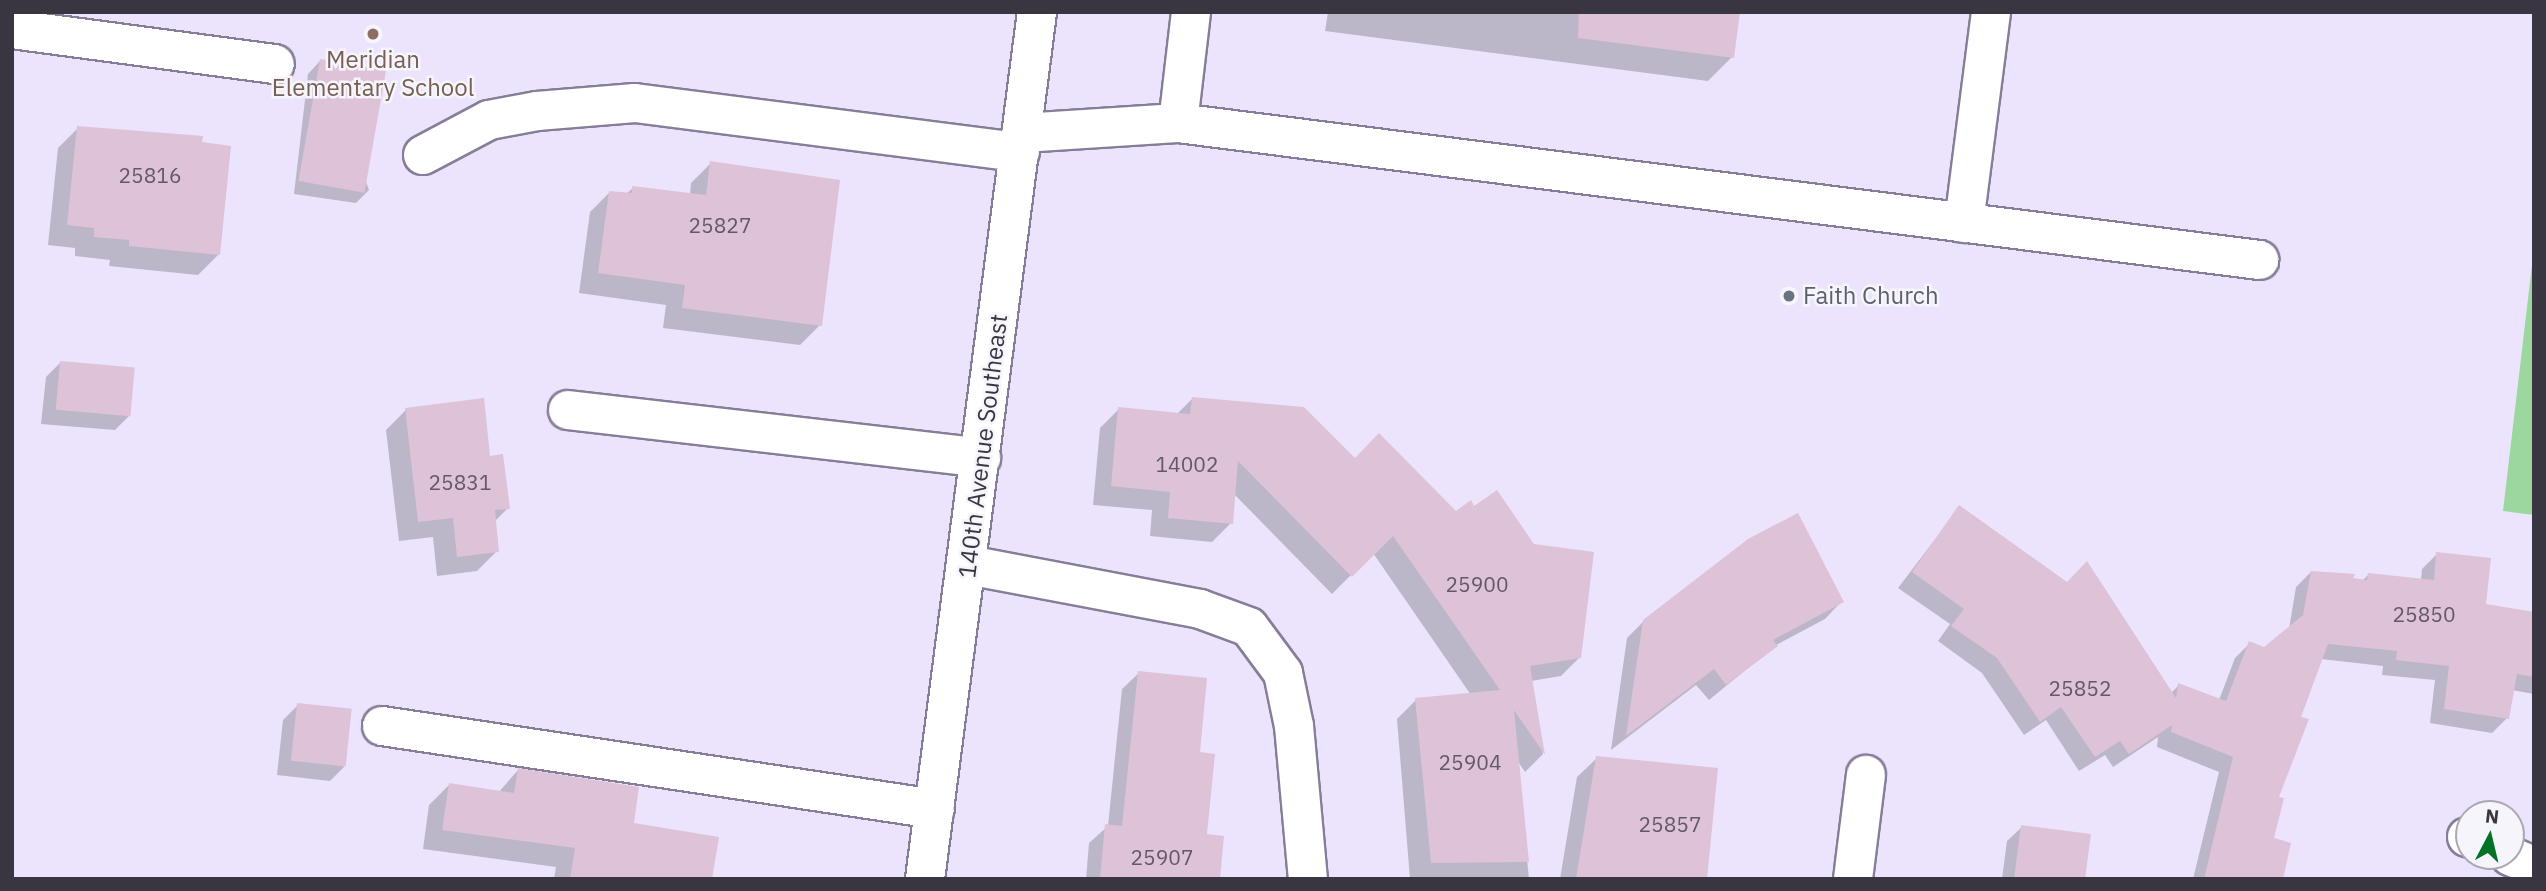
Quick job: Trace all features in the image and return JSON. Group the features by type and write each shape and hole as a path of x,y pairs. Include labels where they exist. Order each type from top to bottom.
{"street":[{"name":"140th Avenue Southeast","path":"925,879 968,565 1037,12"},
{"path":"1178,123 1191,12"},
{"path":"1964,223 1991,12"},
{"path":"12,29 275,64"},
{"path":"423,155 489,120 537,111 635,103 1021,142 1178,123 2259,260"},
{"path":"568,410 981,458"},
{"path":"968,565 1200,610 1249,627 1283,673 1294,726 1308,879"},
{"path":"382,726 935,809"},
{"path":"1853,879 1866,775"}],"green space":[{"path":"2534,248 2534,515 2503,511"}],"building":[{"path":"1579,12 1740,12 1734,58 1578,38"},
{"path":"320,59 386,71 364,193 298,181"},
{"path":"77,126 203,136 202,142 231,146 220,255 129,246 129,240 94,237 94,228 67,225"},
{"path":"710,161 840,180 822,326 682,308 685,285 598,273 609,191 632,193 632,186 706,195"},
{"path":"60,361 135,368 130,416 56,410"},
{"path":"1192,397 1304,407 1355,458 1379,433 1456,511 1471,500 1474,506 1497,490 1534,544 1594,552 1581,658 1530,666 1545,755 1514,710 1529,862 1431,863 1415,698 1500,690 1393,536 1352,577 1238,461 1233,524 1168,518 1170,492 1111,486 1118,407 1190,414"},
{"path":"484,398 490,456 503,454 510,509 495,510 499,552 457,557 453,518 418,522 405,408"},
{"path":"1959,505 2067,582 2087,561 2176,698 2178,683 2226,701 2249,641 2264,647 2303,615 2311,571 2355,574 2353,578 2367,580 2368,573 2434,580 2436,552 2491,558 2486,604 2534,612 2534,677 2517,674 2509,719 2444,709 2449,666 2396,660 2397,651 2328,644 2301,717 2309,719 2279,797 2284,798 2274,838 2291,843 2283,879 2204,879 2233,757 2171,732 2172,725 2129,754 2120,741 2095,757 2061,707 2040,722 1997,658 1951,626 1964,609 1912,572"},
{"path":"1798,513 1844,602 1773,640 1778,646 1726,685 1714,669 1626,736 1643,620 1748,539"},
{"path":"1138,671 1207,678 1200,752 1215,754 1207,834 1224,836 1220,879 1100,879 1105,824 1122,826"},
{"path":"297,703 352,709 346,766 291,761"},
{"path":"1596,756 1718,768 1707,879 1576,879"},
{"path":"518,768 639,787 634,823 719,837 712,879 570,879 575,848 442,830 449,783 514,793"},
{"path":"2021,825 2091,834 2085,879 2014,879"}],"place":[{"name":"Meridian Elementary School","path":"373,34"},
{"name":"Faith Church","path":"1789,296"}]}
